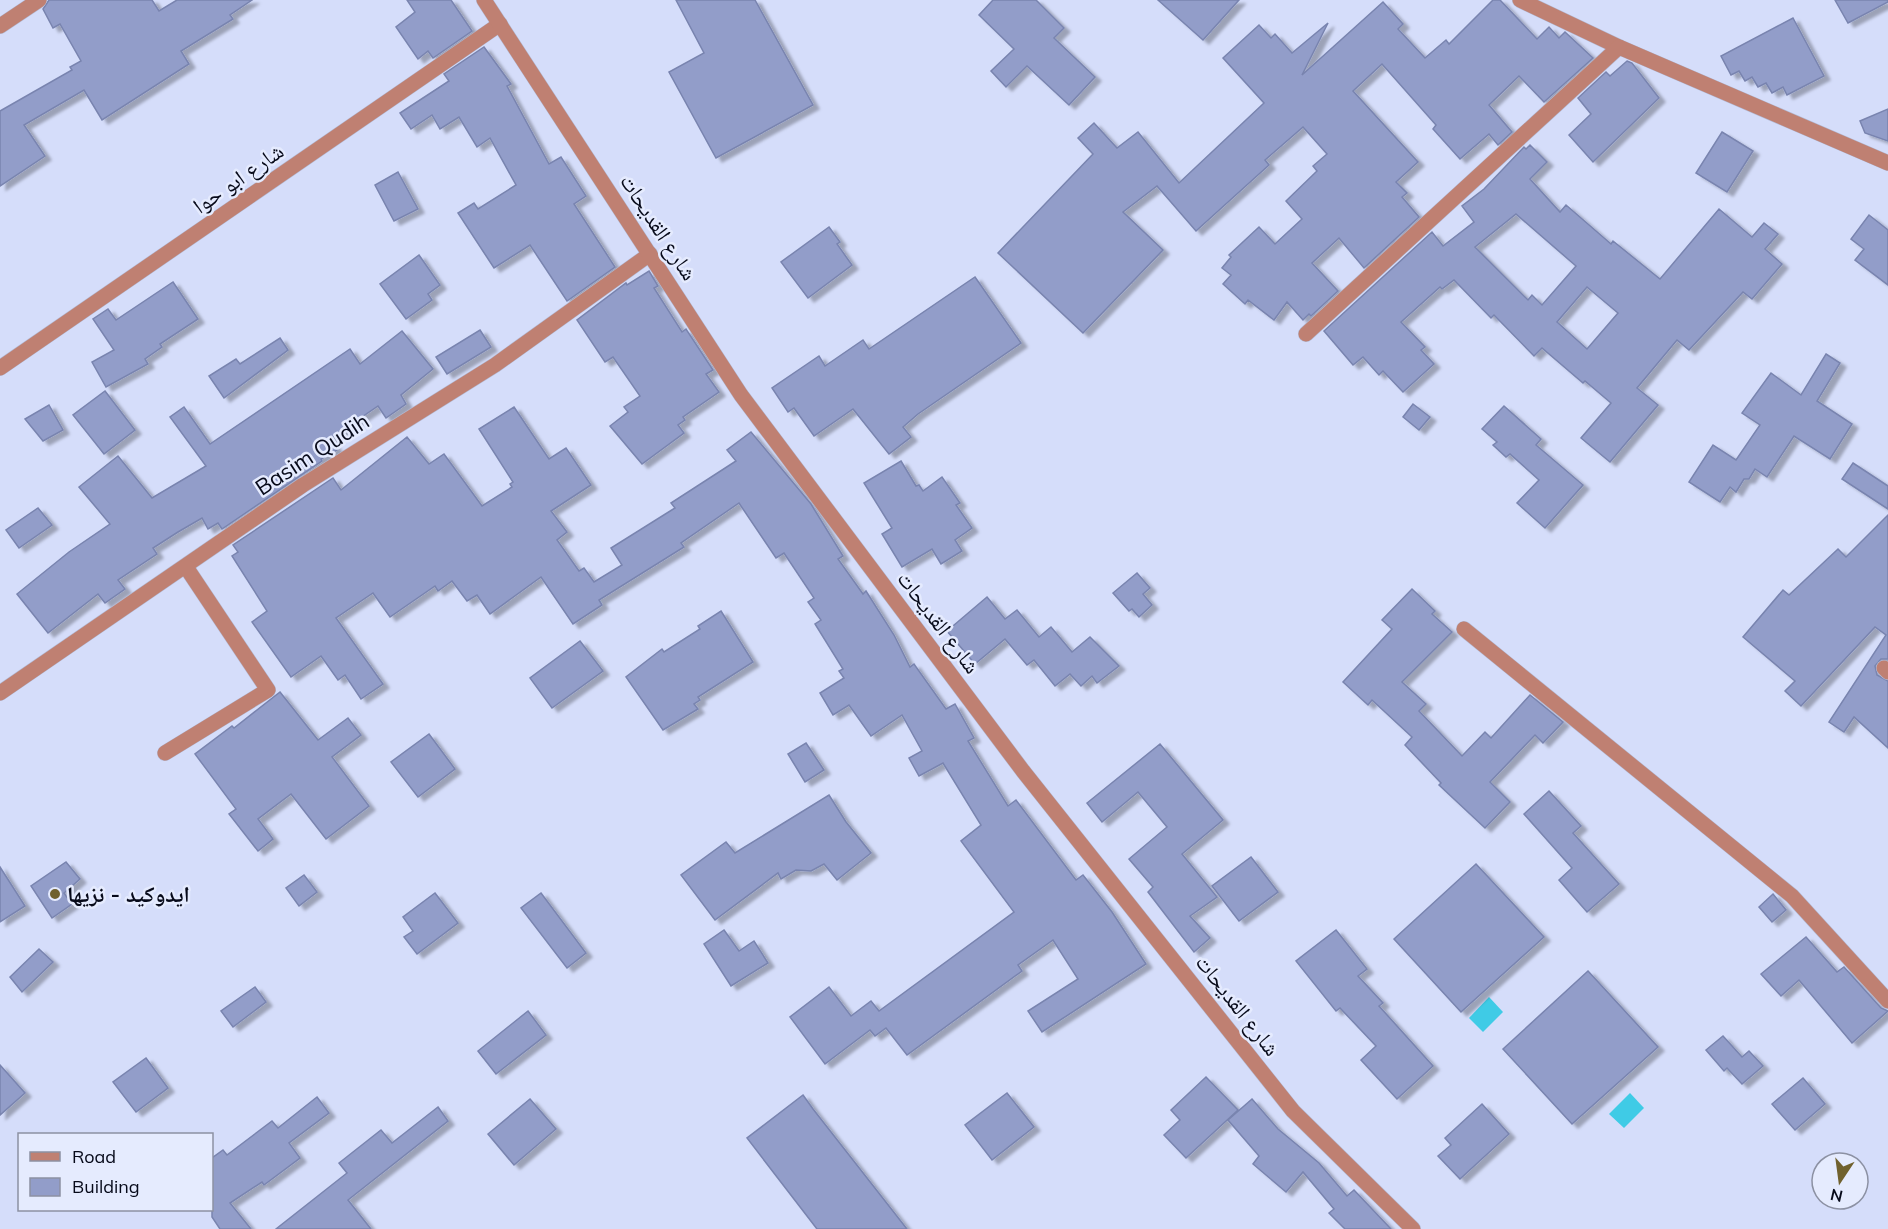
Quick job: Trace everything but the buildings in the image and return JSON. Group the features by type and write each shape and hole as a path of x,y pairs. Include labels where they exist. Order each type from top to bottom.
{"street":[{"path":"0,26 39,0"},
{"name":"شارع القديحات","path":"484,0 755,415 1023,771 1293,1111 1413,1229"},
{"path":"1520,0 1619,47 1888,163"},
{"name":"شارع ابو حوا","path":"0,368 500,24"},
{"path":"1306,334 1619,47"},
{"name":"Basim Qudih","path":"0,693 318,475 495,364 650,254"},
{"path":"165,753 268,690 186,567"},
{"path":"1464,629 1792,896 1888,1000"}],"water":[{"path":"1489,997 1503,1012 1483,1032 1469,1018"},
{"path":"1630,1093 1644,1108 1624,1128 1609,1114"}],"place":[{"name":"ايدوكيد - نزيها","path":"55,894"}]}
